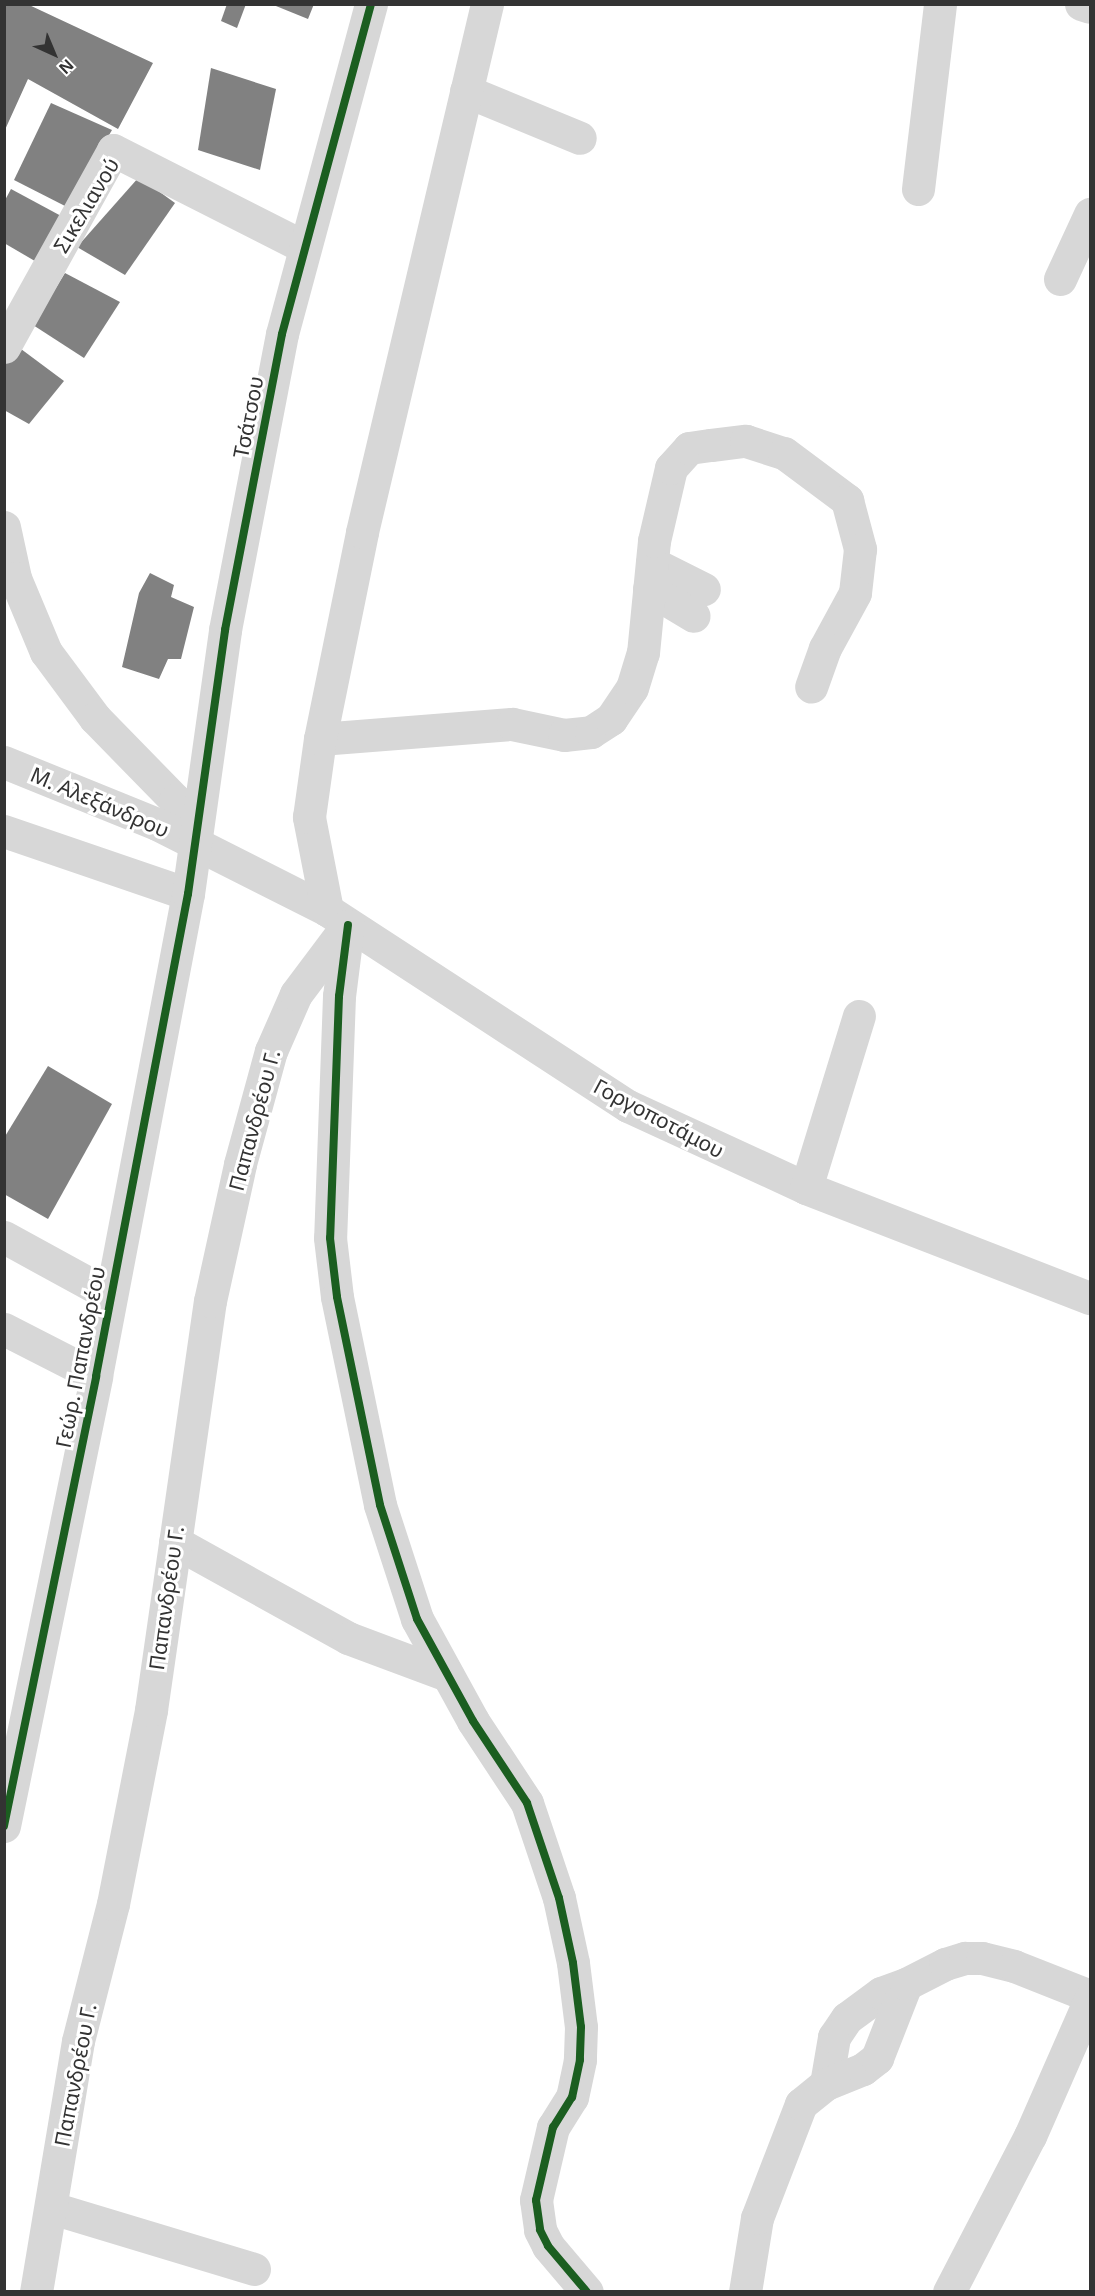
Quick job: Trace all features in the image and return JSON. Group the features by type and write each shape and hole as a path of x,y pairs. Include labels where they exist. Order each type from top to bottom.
{"street":[{"name":"Τσάτσου","path":"188,894 225,630 282,334 370,4"},
{"path":"487,4 365,520 320,739 309,817 337,918 339,996 330,1228 337,1297 380,1505 417,1619 447,1675 527,1803 559,1898 573,1963 581,2027 580,2060 572,2097 552,2127 536,2200 540,2230 548,2246 586,2292"},
{"path":"918,189 940,4"},
{"path":"1081,4 1090,7"},
{"path":"465,91 580,138"},
{"name":"Σικελιανού","path":"4,347 113,150 304,247"},
{"path":"1060,279 1090,214"},
{"path":"320,739 512,724 564,735 591,732 610,719 632,688 643,653 650,576 671,468 689,448 746,441 784,453 847,500 860,549 855,593 825,648 811,687"},
{"path":"4,527 15,578 46,652 95,718 174,800 195,844"},
{"path":"650,576 699,602"},
{"name":"Μ. Αλεξάνδρου","path":"4,762 158,824 195,844"},
{"path":"4,831 188,894"},
{"name":"Γοργοποτάμου","path":"195,844 337,918 628,1106 806,1188 1090,1298"},
{"name":"Γεώρ. Παπανδρέου","path":"5,1822 96,1376 188,894"},
{"name":"Παπανδρέου Γ.","path":"36,2292 52,2208 78,2042 113,1904 151,1710 210,1301 253,1108 271,1051 296,994 337,918"},
{"path":"806,1188 859,1016"},
{"path":"4,1237 110,1295"},
{"path":"4,1329 96,1376"},
{"path":"175,1542 348,1638 447,1675"},
{"path":"826,2084 834,2037 847,2018 881,1993 906,1984 945,1964 965,1958 982,1958 1014,1966 1090,1997 1030,2136 950,2292"},
{"path":"745,2292 757,2218 783,2145 801,2104 826,2084 863,2069 877,2058 906,1984"},
{"path":"52,2208 254,2269"}],"building":[{"path":"4,4 27,4 153,63 118,129 28,79 4,132"},
{"path":"227,4 246,4 237,28 221,21"},
{"path":"271,4 314,4 308,19"},
{"path":"211,68 276,89 260,170 198,150"},
{"path":"51,103 112,130 67,207 14,180"},
{"path":"139,177 175,203 125,275 77,247"},
{"path":"11,189 63,217 40,264 4,243 4,202"},
{"path":"65,273 120,302 84,358 33,325"},
{"path":"17,346 64,381 29,424 4,410 4,364"},
{"path":"150,573 174,585 171,597 194,607 181,659 168,659 159,679 122,667 139,593"},
{"path":"48,1066 112,1104 48,1219 4,1194 4,1138"}],"cycle path":[{"path":"4,1826 96,1376 188,894 225,630 282,334 371,4"},
{"path":"348,925 339,996 330,1238 337,1297 380,1505 417,1619 473,1721 527,1803 559,1898 573,1963 581,2027 580,2060 572,2097 553,2127 536,2200 540,2230 548,2246 587,2292"}]}
